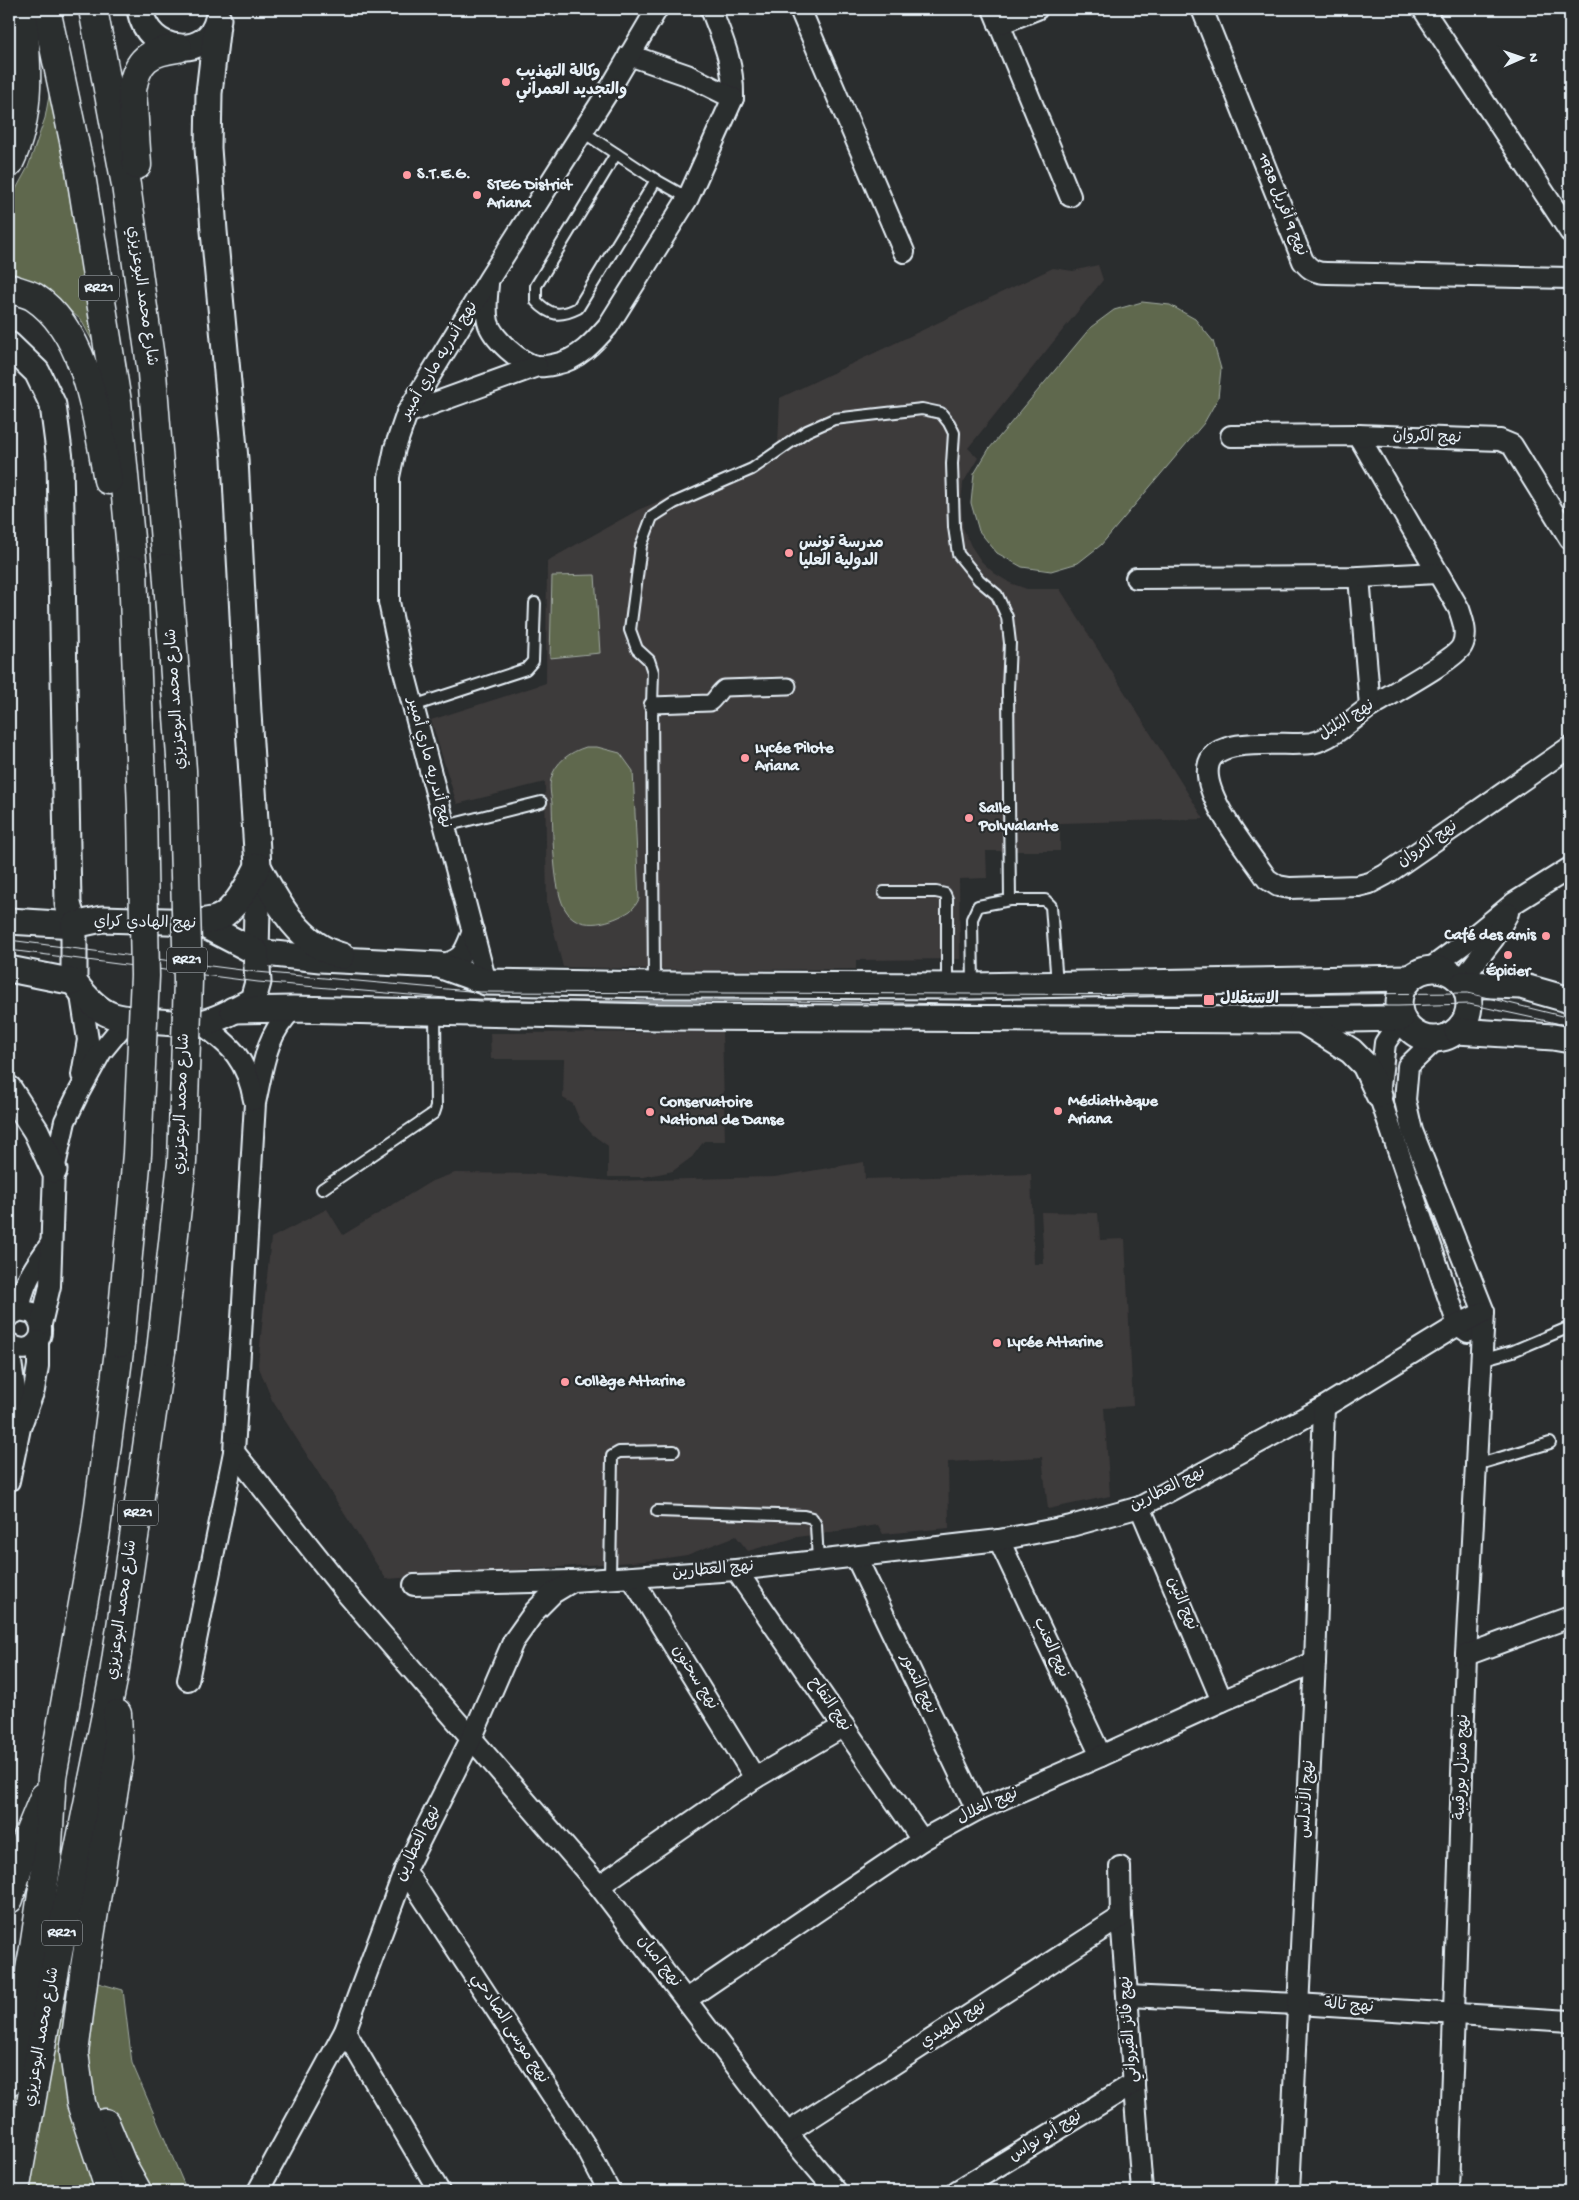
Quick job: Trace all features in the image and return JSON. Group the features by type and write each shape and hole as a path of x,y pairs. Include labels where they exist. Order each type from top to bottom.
{"highway":[{"path":"9,163 22,127 23,118 27,58 22,9"},
{"name":"شارع محمد البوعزيزي","path":"9,2081 34,1948 47,1861 52,1777 95,1537 120,1343 137,1154 145,986 142,810 114,382 80,169 46,9"},
{"name":"شارع محمد البوعزيزي","path":"15,2191 58,1953 114,1675 161,1351 182,1162 188,980 182,770 152,373 126,185 93,9"},
{"path":"152,373 132,90 134,80 144,60 157,51 181,47"},
{"path":"9,288 33,296 52,312 67,331 85,375 94,406 126,574"},
{"path":"110,2191 81,2103 74,2052 85,1967 119,1758 114,1675"},
{"path":"9,1898 24,1846 52,1777"},
{"path":"85,1967 90,2077 106,2126 122,2164 138,2191"}],"street":[{"path":"140,9 142,20 150,34 163,44 181,47 194,45 208,37 219,16"},
{"name":"نهج أندريه ماري أمبير","path":"486,982 402,664 389,602 389,477 395,448 407,414 489,279 583,132 657,9"},
{"path":"407,414 537,366 558,364 578,354 593,343 608,326 688,198 733,98 734,77 711,9"},
{"path":"800,9 904,252"},
{"path":"1037,9 996,16 1070,196"},
{"name":"نهج 9 أفريل 1938","path":"1202,9 1303,261 1308,268 1317,273 1570,278"},
{"path":"1423,9 1570,232"},
{"path":"9,969 77,986 97,1007 110,1015 128,1019 200,1023 253,1000 258,982 256,952 258,866 235,459 208,148 209,92 219,16"},
{"path":"181,47 209,92"},
{"path":"629,55 694,78 733,98"},
{"path":"489,279 486,307 488,324 514,356 537,366"},
{"path":"9,346 36,372 53,405 60,460 68,904 74,925 9,921"},
{"name":"نهج الكروان","path":"1231,436 1358,435 1500,440 1512,445 1567,529"},
{"name":"نهج البلبل","path":"1358,435 1459,609 1465,635 1461,648 1428,672 1370,707 1328,737 1312,743 1236,745 1225,748 1215,754 1209,761 1207,774 1210,789 1222,813 1267,879 1278,886 1290,888 1358,886"},
{"path":"1136,578 1358,577 1438,573"},
{"path":"1358,577 1370,707"},
{"path":"652,705 710,703 724,688 788,686"},
{"name":"نهج الكروان","path":"1358,886 1370,883 1385,875 1570,747"},
{"path":"198,922 218,918 235,903 248,886 258,866"},
{"path":"258,866 276,899 295,925 314,943 335,954 366,962 439,965 455,962 464,952 473,931"},
{"path":"439,965 486,982 654,985 973,986 1408,978 1431,968 1466,943 1514,903 1570,868"},
{"path":"1462,983 1494,938 1514,903"},
{"name":"نهج الهادي كراي","path":"77,986 74,925 102,919 198,922 256,952 272,956 366,962"},
{"path":"1431,968 1448,971 1462,983 1469,1004 1468,1014 1408,1066 1405,1100 1412,1130 1484,1312"},
{"path":"1408,978 1399,994 1398,1006 1401,1019 1415,1034 1553,1037 1570,1040"},
{"path":"1462,983 1521,986 1570,1000"},
{"path":"77,986 88,1040 79,1092"},
{"path":"233,1010 293,1009 656,1017 1401,1019"},
{"path":"188,1680 234,1452 255,1104 266,1052 272,1035 281,1020 293,1009"},
{"path":"9,1481 20,1428 34,1390 38,1366 40,1332 50,1286 54,1170 65,1121 101,1052 128,1019"},
{"path":"1379,1095 1385,1043 1401,1019"},
{"path":"1302,1020 1351,1051 1364,1065 1379,1095 1458,1324 1481,1351"},
{"path":"200,1023 226,1042 239,1058 248,1075 255,1104"},
{"path":"9,1089 36,1131 54,1170"},
{"path":"20,1428 10,1344 24,1349 32,1346 40,1332 33,1313 12,1313 28,1277 50,1245"},
{"name":"نهج العطارين","path":"259,2189 345,2031 405,1870 472,1738 513,1642 535,1611 553,1593 573,1581 736,1570 998,1540 1071,1526 1140,1507 1324,1407 1458,1324 1484,1312"},
{"name":"نهج منزل بورقيبة","path":"1448,2191 1466,1655 1484,1312"},
{"name":"نهج الأندلس","path":"1289,2191 1315,1662 1324,1407"},
{"name":"نهج امبان","path":"234,1452 347,1594 599,1886 687,1999 787,2133 836,2191"},
{"name":"نهج التين","path":"1140,1507 1222,1701"},
{"name":"نهج العنب","path":"998,1540 1101,1756"},
{"name":"نهج التمور","path":"856,1557 977,1810"},
{"name":"نهج التفاح","path":"736,1570 922,1840"},
{"name":"نهج سحنون","path":"632,1578 755,1778"},
{"path":"414,1585 573,1581"},
{"path":"1466,1655 1570,1617"},
{"name":"نهج الغلال","path":"687,1999 922,1840 977,1810 1222,1701 1315,1662"},
{"path":"599,1886 755,1778 844,1726"},
{"name":"نهج فائز القيرواني","path":"1120,1867 1142,2191"},
{"name":"نهج موسى الصادحي","path":"405,1870 586,2147 609,2191"},
{"name":"نهج المهيدي","path":"787,2133 1122,1918"},
{"name":"نهج تالة","path":"1128,1996 1297,2004 1570,2021"},
{"path":"345,2031 439,2191"},
{"name":"نهج أبو نواس","path":"957,2191 1134,2083"}],"lane":[{"path":"583,132 656,180 688,198"},
{"path":"616,154 536,286 536,301 546,311 564,315 578,308 656,180"},
{"path":"654,985 653,672 649,660 636,649 630,630 641,546 652,517 674,503 752,469 807,431 834,419 922,409 941,413 954,433 952,464 954,527 958,554 979,580 997,595 1007,617 1010,643 1008,690 1010,900"},
{"path":"414,706 526,669 533,661 535,603"},
{"path":"445,826 541,802"},
{"path":"884,892 945,894 947,900 946,986"},
{"path":"973,986 972,918 978,906 1010,900 1046,900 1051,906 1057,985"},
{"path":"322,1189 434,1113 436,1107 435,1012"},
{"path":"1481,1351 1513,1351 1570,1327"},
{"path":"1476,1465 1550,1443"},
{"path":"610,1578 612,1456 619,1452 674,1451"},
{"path":"657,1510 804,1516 812,1518 816,1525 818,1561"}],"shaded area":[{"path":"1098,265 1103,280 968,448 978,458 963,483 961,503 963,528 971,546 981,561 994,573 1010,583 1027,589 1060,589 1204,819 1060,823 1060,851 986,851 987,878 959,879 960,959 856,960 856,969 705,970 563,967 547,904 545,782 457,804 431,720 546,683 547,561 638,510 705,482 748,467 778,446 780,398 1053,268 1073,271"},
{"name":"Conservatoire National de Danse","path":"722,1032 725,1141 704,1141 692,1157 673,1171 644,1177 608,1177 608,1146 593,1135 580,1121 573,1104 563,1098 564,1059 491,1059 490,1033"},
{"name":"Collège Attarine","path":"864,1162 865,1179 1031,1174 1034,1264 1044,1264 1041,1212 1098,1213 1100,1240 1125,1239 1133,1406 1104,1408 1110,1496 1048,1509 1042,1457 948,1462 949,1528 883,1534 878,1525 798,1537 748,1551 736,1536 687,1555 645,1561 386,1579 272,1400 258,1365 271,1238 327,1209 343,1235 432,1181 455,1173 535,1174 611,1181 775,1177"}],"green space":[{"path":"51,85 94,344 81,320 49,292 9,278 9,202 28,167 45,118"},
{"path":"1142,302 1170,305 1195,319 1213,341 1221,369 1218,398 1204,423 1101,545 1078,563 1051,571 1022,567 997,553 979,531 971,503 974,474 989,449 1091,327 1114,310"},
{"path":"595,575 600,653 550,658 552,576"},
{"path":"586,747 597,747 620,753 633,771 639,899 630,911 623,915 597,923 580,922 567,912 558,890 554,860 551,779 556,768 564,759"},
{"path":"9,1958 123,1990 132,2063 187,2191 9,2191"}],"tram line":[{"path":"9,940 257,972 480,992 1210,995 1468,993 1570,1018"},
{"path":"9,950 258,982 480,1001 792,1001 1007,1005 1398,1006 1469,1004 1570,1026"}],"place":[{"name":"وكالة التهذيب والتجديد العمراني","path":"506,82"},
{"name":"S.T.E.G.","path":"407,175"},
{"name":"STEG District Ariana","path":"477,195"},
{"name":"مدرسة تونس الدولية العليا","path":"789,553"},
{"name":"Lycée Pilote Ariana","path":"745,758"},
{"name":"Salle Polyvalante","path":"969,818"},
{"name":"Café des amis","path":"1546,936"},
{"name":"Épicier","path":"1508,955"},
{"name":"الاستقلال","path":"1209,1000"},
{"name":"Médiathèque Ariana","path":"1058,1111"},
{"name":"Conservatoire National de Danse","path":"650,1112"},
{"name":"Lycée Attarine","path":"997,1343"},
{"name":"Collège Attarine","path":"565,1382"}]}
